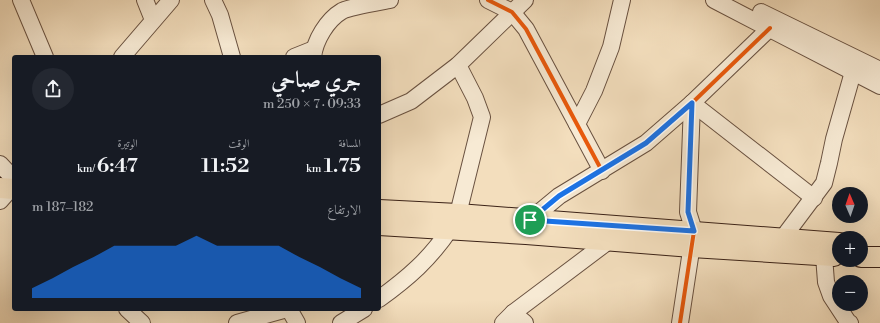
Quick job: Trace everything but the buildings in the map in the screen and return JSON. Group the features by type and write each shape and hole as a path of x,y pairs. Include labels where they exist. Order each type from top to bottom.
{"main road":[{"path":"381,210 454,221 610,240 782,239 832,243"},
{"path":"381,225 454,221 530,220 831,256"},
{"path":"868,243 880,244"},
{"path":"868,257 880,257"}],"street":[{"path":"21,0 44,55"},
{"path":"146,0 153,20"},
{"path":"124,55 171,0"},
{"path":"213,0 220,15 231,55"},
{"path":"304,55 314,53 324,30 342,5 390,0"},
{"path":"488,0 512,12 526,29 602,171"},
{"path":"381,114 411,101 458,65 526,0"},
{"path":"577,124 594,91 611,47 622,0"},
{"path":"714,0 880,86"},
{"path":"738,0 880,70"},
{"path":"530,220 559,196 646,143 692,103 770,28"},
{"path":"381,297 423,264 438,246 454,221 482,117 475,98 458,65"},
{"path":"782,239 824,183 834,139 853,72"},
{"path":"692,103 814,198"},
{"path":"680,323 693,239 688,212 692,103"},
{"path":"0,164 7,193"},
{"path":"508,318 610,240"},
{"path":"831,256 826,282 831,296 849,323"},
{"path":"130,311 142,323"},
{"path":"238,323 281,311"},
{"path":"289,311 297,323"},
{"path":"341,323 361,311"},
{"path":"508,318 525,323"}],"cycle path":[{"path":"488,0 512,12 526,29 602,171"},
{"path":"530,220 559,196 646,143 692,103 770,28"},
{"path":"680,323 694,231 688,212 692,103"}],"route":[{"path":"692,103 688,212 694,231 530,220 559,196 646,143 692,103"}]}
